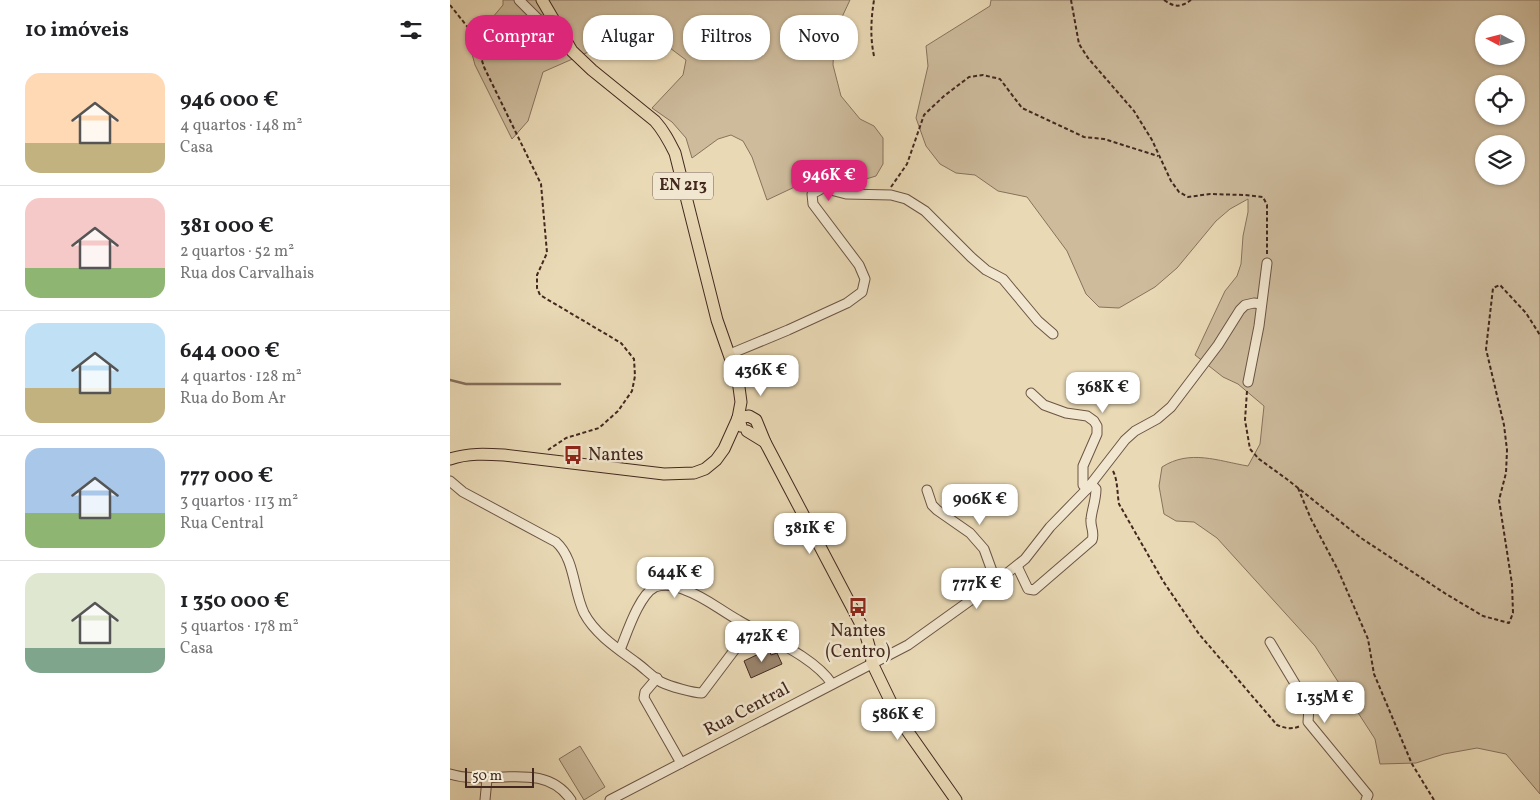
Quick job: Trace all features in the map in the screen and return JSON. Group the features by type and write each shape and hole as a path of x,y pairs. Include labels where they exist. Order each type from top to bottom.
{"main road":[{"name":"EN 213","path":"542,0 551,15"},
{"name":"EN 213","path":"450,459 462,455 478,454 536,458 664,474 694,473 705,469 716,460 745,425 741,391 717,320 675,154 669,140 655,121 592,70 573,49"},
{"path":"745,425 765,442 865,632 872,663 899,719 956,800"}],"street":[{"path":"520,0 534,15"},
{"path":"730,354 838,307 862,292 865,279 859,265 813,204 812,194 823,188 846,194 885,195 906,199 925,212 986,270 1003,279 1038,321 1053,334"},
{"path":"1248,382 1259,326 1267,263"},
{"name":"Rua Central","path":"610,800 908,645 1017,566 1025,559 1050,527 1089,487 1125,440 1135,430 1157,419 1171,407 1218,345 1240,310 1245,305 1261,304"},
{"path":"1017,566 1028,589 1034,590 1092,540 1094,535 1091,518 1096,498 1096,489 1083,484 1084,466 1097,434 1097,426 1094,420 1087,416 1066,413 1044,405 1031,393"},
{"path":"450,481 463,492 562,547 566,554 578,598 585,614 605,638 663,683 702,693 751,628"},
{"path":"927,490 932,505 970,533 984,549 996,582"},
{"path":"620,650 647,592 662,585 671,585 708,600 751,628 804,658 826,674 832,684"},
{"path":"1270,642 1308,708 1308,722 1368,795 1366,800"},
{"path":"657,678 645,692 644,698 681,763"},
{"path":"450,774 487,779 527,776 541,778 566,792 571,800"},
{"path":"486,800 487,779"}],"path":[{"path":"874,0 870,40 874,56"},
{"path":"1071,0 1080,44 1088,58 1134,111 1179,192 1188,197 1210,194 1236,194 1263,198 1267,205 1267,263"},
{"path":"1164,0 1172,5 1184,5 1190,0"},
{"path":"450,5 474,35 484,67 541,184 547,253 537,275 537,288 540,295 621,344 634,359 635,376 632,391 618,410 599,428 566,438 536,458"},
{"path":"885,195 907,164 924,114 969,77 983,75 1000,79 1022,108 1084,137 1104,139 1160,157"},
{"path":"1248,382 1246,420 1250,449 1259,459 1361,538 1446,594 1483,616 1509,623 1513,613 1512,584 1499,500 1506,473 1508,450 1486,349 1493,288 1500,285 1526,313 1540,336"},
{"path":"1106,465 1113,471 1116,478 1119,504 1131,528 1163,581 1199,634 1277,724 1284,728 1294,729 1308,722"},
{"path":"1298,488 1310,519 1338,570 1368,639 1374,674 1412,764 1434,800"}],"shaded area":[{"path":"503,0 850,0 843,15 780,15 780,60 833,60 841,96 860,119 874,126 883,138 883,164 876,176 846,185 801,184 767,200 752,157 743,141 731,135 718,139 692,158 686,138 672,122 652,108 683,75 686,60 770,60 770,15 683,15 683,58 673,50 673,15 583,15 583,54 573,59 573,15 495,15 503,5"},
{"path":"991,0 1540,0 1540,794 1506,754 1477,748 1444,754 1416,763 1380,764 1375,739 1315,646 1217,538 1194,522 1176,521 1164,514 1159,486 1162,467 1194,457 1248,466 1260,444 1264,406 1238,384 1223,377 1195,355 1225,291 1237,276 1241,264 1248,199 1230,209 1216,221 1177,268 1155,287 1119,308 1099,307 1086,294 1067,251 1027,197 998,191 975,175 956,173 940,164 926,146 916,118 928,66 926,46 990,6"},
{"path":"474,60 570,60 543,72 528,121 512,139"},
{"path":"580,746 605,787 584,800 559,759"}],"building":[{"path":"769,649 771,655 777,653 782,664 751,678 744,661"}],"waterway":[{"path":"450,380 466,384 560,384"}],"place":[{"name":"Nantes","path":"573,455"},
{"name":"Nantes (Centro)","path":"858,607"}]}
